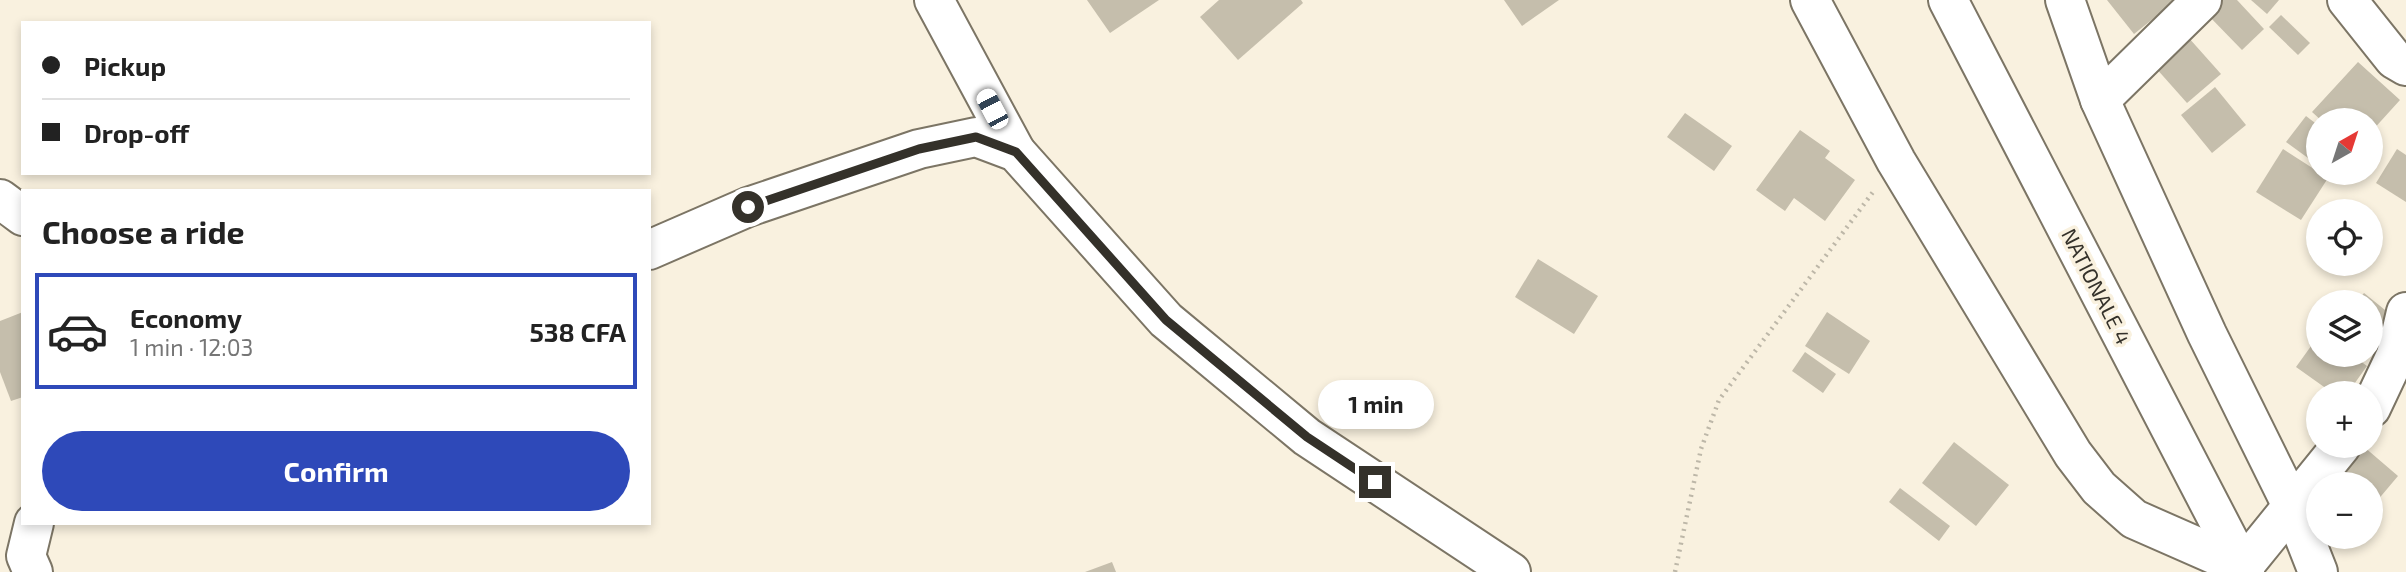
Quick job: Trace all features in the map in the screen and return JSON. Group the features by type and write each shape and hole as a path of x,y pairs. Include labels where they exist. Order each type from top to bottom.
{"main road":[{"path":"934,0 1016,152 1166,320 1307,437 1511,572"},
{"path":"1810,0 1896,161 2073,454 2099,488 2134,519 2244,569 2331,458"},
{"name":"NATIONALE 4","path":"1948,0 2244,569"},
{"path":"2065,0 2100,100 2207,334 2292,506 2318,572"},
{"path":"2100,100 2202,0"},
{"path":"2347,0 2394,59 2406,66"},
{"path":"651,249 748,207 919,149 976,137 1016,152"},
{"path":"0,199 21,215"},
{"path":"2383,383 2396,355 2406,312"},
{"path":"33,572 26,556 34,525"}],"path":[{"path":"1675,572 1701,449 1719,400 1896,161"}],"building":[{"path":"1087,0 1159,0 1110,33"},
{"path":"1219,0 1301,0 1303,3 1238,60 1200,17"},
{"path":"1504,0 1559,0 1522,26"},
{"path":"2107,0 2173,0 2174,2 2134,34"},
{"path":"2219,0 2237,0 2264,29 2242,50 2206,13"},
{"path":"2251,0 2279,0 2267,14"},
{"path":"2281,15 2310,43 2298,55 2269,27"},
{"path":"2188,37 2221,74 2187,103 2155,67"},
{"path":"2358,62 2400,100 2384,118 2384,108 2316,108"},
{"path":"2215,87 2246,125 2212,153 2181,115"},
{"path":"1685,113 1732,146 1714,171 1667,137"},
{"path":"2306,116 2306,157 2286,142"},
{"path":"1800,130 1830,151 1825,158 1855,180 1825,221 1794,198 1785,211 1756,190"},
{"path":"2283,149 2306,164 2306,186 2323,186 2314,199 2306,199 2306,212 2301,220 2256,192"},
{"path":"2397,149 2406,155 2406,202 2381,186 2384,186 2384,170"},
{"path":"1538,259 1598,296 1574,334 1515,297"},
{"path":"2383,308 2390,314 2383,323"},
{"path":"1827,312 1870,341 1849,374 1805,346"},
{"path":"21,313 21,398 11,401 0,372 0,321"},
{"path":"1805,352 1836,374 1823,393 1792,371"},
{"path":"2306,353 2306,367 2366,367 2356,381 2316,381 2296,367"},
{"path":"1954,442 2009,485 1976,526 1922,483"},
{"path":"2343,458 2377,458 2398,476 2383,494 2383,472 2337,472"},
{"path":"1900,488 1950,526 1939,541 1889,502"},
{"path":"1112,562 1116,572 1085,572"}],"route":[{"path":"748,207 919,149 976,137 1016,152 1166,320 1307,437 1375,482"}]}
